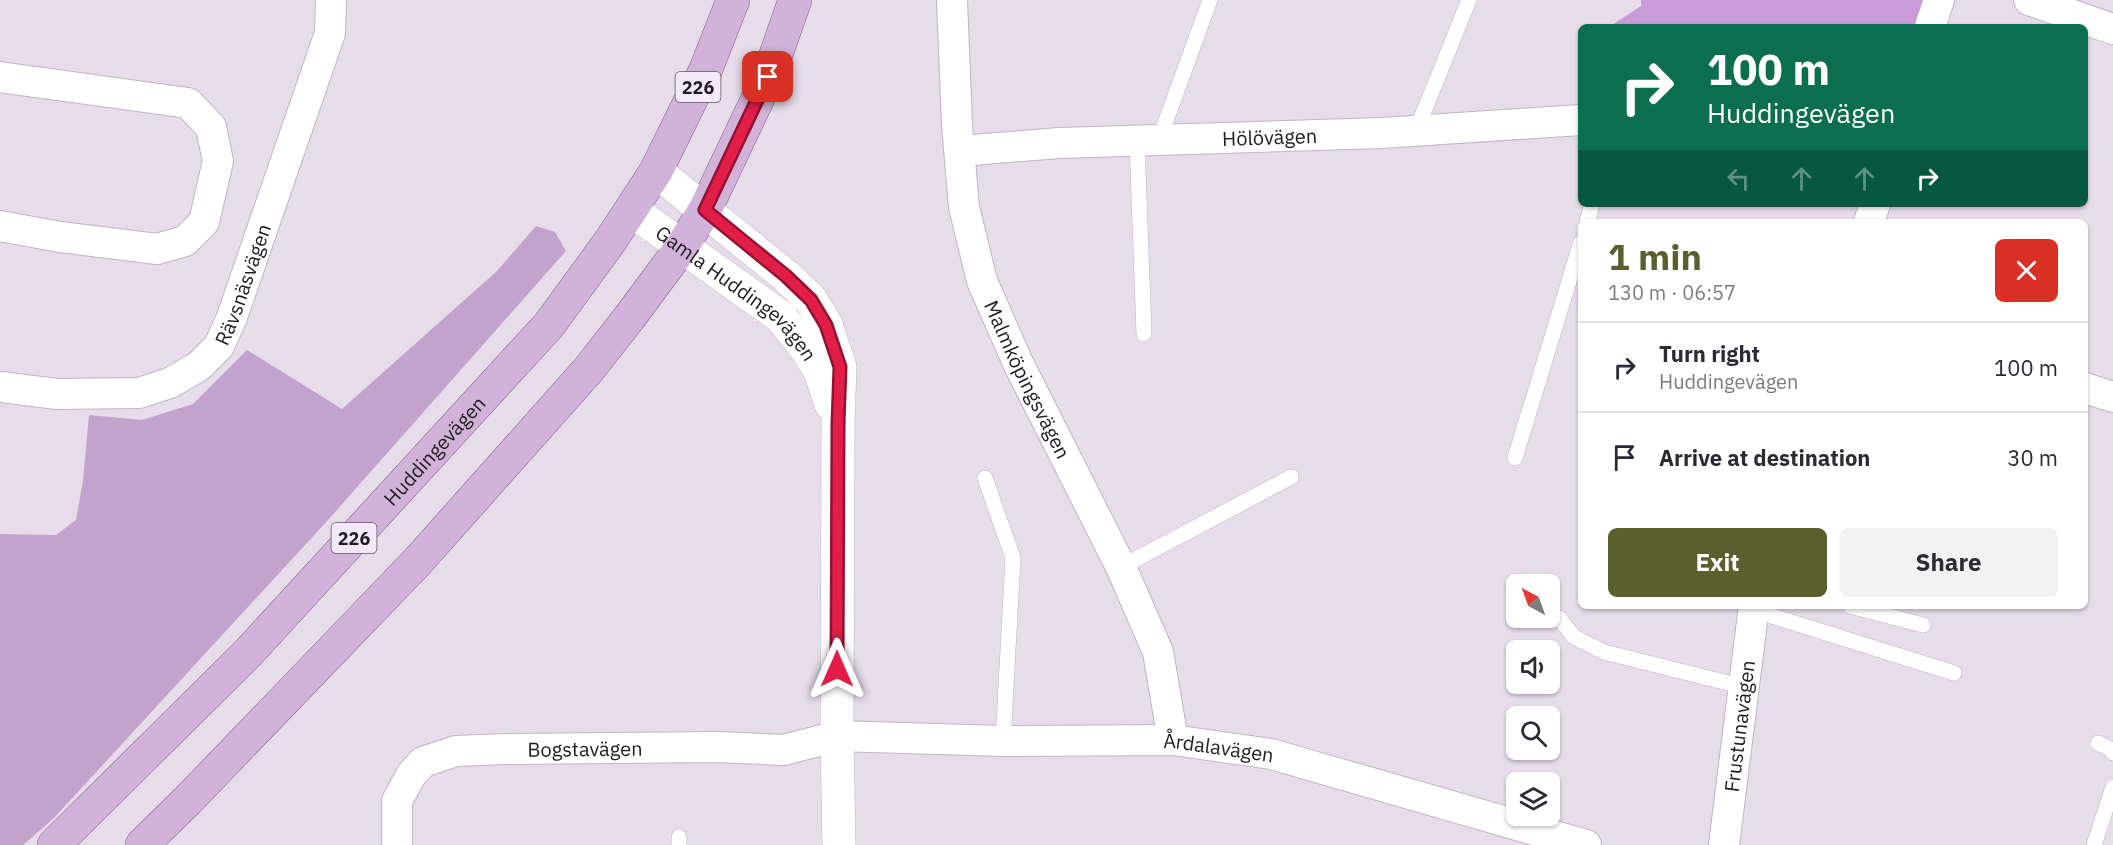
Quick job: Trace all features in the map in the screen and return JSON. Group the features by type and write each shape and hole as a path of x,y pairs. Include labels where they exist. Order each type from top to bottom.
{"main road":[{"name":"Huddingevägen","path":"54,845 248,653 549,326 656,171 706,69 733,0"},
{"path":"141,845 188,800 426,552 589,369 629,318 681,248 705,210 768,77 795,0"}],"street":[{"name":"Rävsnäsvägen","path":"0,387 57,394 139,393 170,384 199,366 219,346 232,317 330,33 331,0"},
{"name":"Malmköpingsvägen","path":"952,0 957,125 964,207 982,281 1018,363 1121,567 1158,652 1173,740"},
{"path":"1931,24 1939,0"},
{"path":"2029,0 2113,29"},
{"path":"0,77 188,103 212,127 218,161 204,222 185,241 156,249 60,237 0,226"},
{"name":"Hölövägen","path":"960,151 1059,143 1416,131 1578,120"},
{"name":"Gamla Huddingevägen","path":"656,171 786,276 811,300 826,325 840,367 837,736 839,845"},
{"name":"Gamla Huddingevägen","path":"631,210 681,248 781,317 820,371 838,423"},
{"path":"2088,389 2113,397"},
{"name":"Frustunavägen","path":"1724,845 1753,609"},
{"name":"Årdalavägen","path":"837,736 1003,741 1173,740 1271,754 1517,835 1586,845"},
{"name":"Bogstavägen","path":"397,845 397,801 411,775 423,762 456,751 696,747 784,750 837,736"}],"lane":[{"path":"1144,334 1148,140 1210,0"},
{"path":"1416,131 1469,0"},
{"path":"1515,458 1578,252"},
{"path":"1121,567 1291,477"},
{"path":"985,478 1013,558 1003,741"},
{"path":"1756,609 1954,673"},
{"path":"1862,609 1923,625"},
{"path":"1560,619 1574,637 1604,652 1744,687"},
{"path":"2098,743 2112,750 2113,753"},
{"path":"2094,845 2113,787"}],"shaded area":[{"path":"1641,0 1925,0 1917,24 1614,24 1641,6"},
{"path":"536,226 555,232 566,251 328,520 53,819 23,845 0,845 0,534 56,535 76,520 83,481 89,415 142,420 193,404 247,350 342,409 497,271"}],"route":[{"path":"768,77 705,210 786,276 811,300 826,325 840,367 837,669"}]}
